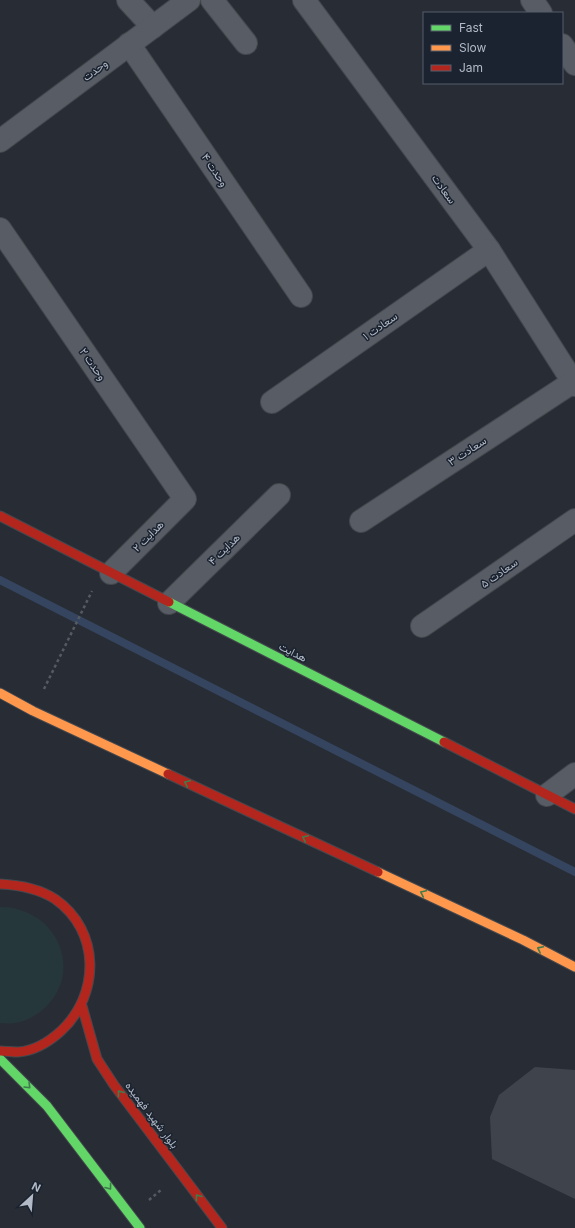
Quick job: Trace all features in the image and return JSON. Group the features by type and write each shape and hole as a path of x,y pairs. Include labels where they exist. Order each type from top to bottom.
{"street":[{"path":"128,0 153,27"},
{"name":"وحدت","path":"0,141 190,0"},
{"path":"212,0 246,43"},
{"name":"سعادت","path":"304,0 489,250 574,383"},
{"name":"وحدت ۴","path":"129,44 301,296"},
{"path":"563,46 575,64"},
{"name":"وحدت ۲","path":"0,230 185,499"},
{"name":"سعادت ۱","path":"272,402 489,250"},
{"name":"سعادت ۳","path":"361,521 574,383"},
{"name":"هدایت ۴","path":"169,603 279,495"},
{"name":"هدایت ۲","path":"111,573 185,499"},
{"name":"هدایت","path":"0,516 575,809"},
{"name":"سعادت ۵","path":"422,626 575,520"},
{"path":"0,693 33,711 575,966"},
{"path":"547,795 575,774"},
{"path":"0,884 23,885 44,892 62,905 77,922 87,942 91,963 89,986 82,1006 66,1028 45,1044 19,1052 0,1051"},
{"name":"بلوار شهید فهمیده","path":"82,1006 97,1059 114,1085 222,1228"},
{"path":"0,1059 47,1106 140,1228"}],"path":[{"path":"33,711 85,605"},
{"path":"131,1215 181,1174"}],"shaded area":[{"path":"0,907 20,910 37,918 51,930 59,946 63,963 62,980 54,997 37,1014 25,1020 13,1023 0,1023"}],"building":[{"path":"535,1067 575,1070 575,1199 492,1159 490,1117 499,1095"}],"waterway":[{"path":"0,580 575,872"}],"traffic: fast":[{"path":"169,602 444,742"},
{"path":"0,1059 47,1106 140,1228"}],"traffic: slow":[{"path":"0,693 33,711 168,774"},
{"path":"378,872 523,940 575,967"}],"traffic: jam":[{"path":"0,516 169,602"},
{"path":"444,742 575,809"},
{"path":"168,774 378,872"},
{"path":"0,884 14,885 42,892 55,899 70,912 81,928 87,945 90,964 88,982 83,1000 74,1016 61,1031 47,1042 30,1050 18,1052 0,1051"},
{"path":"82,1006 97,1059 114,1085 222,1228"}]}
